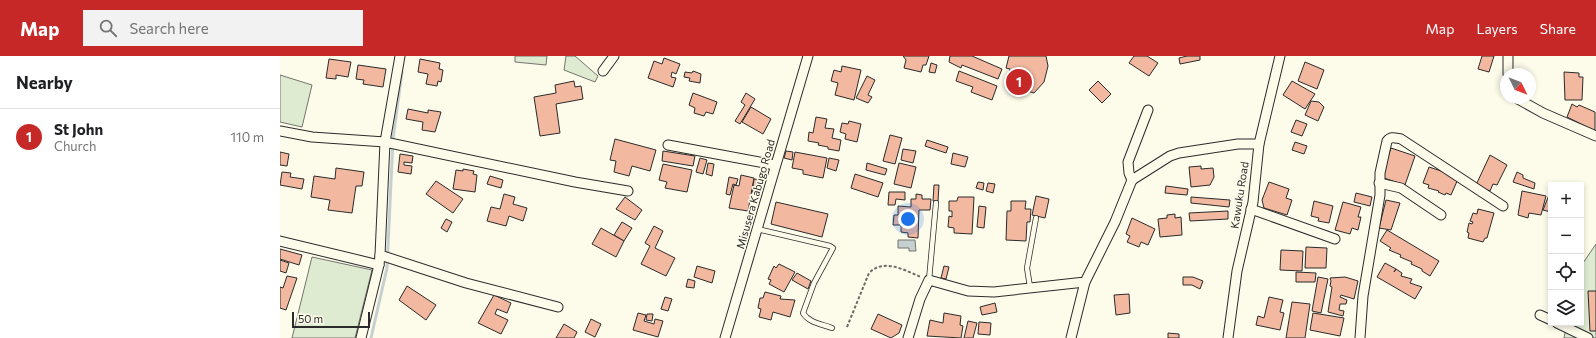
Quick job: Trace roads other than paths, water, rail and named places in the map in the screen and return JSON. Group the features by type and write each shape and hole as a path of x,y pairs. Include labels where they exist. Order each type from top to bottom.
{"street":[{"path":"361,338 379,265 385,142 400,56"},
{"path":"603,71 614,56"},
{"name":"Misusera Kabugo Road","path":"725,338 808,56"},
{"name":"Kawuku Road","path":"1228,338 1237,271 1251,209 1259,144 1280,56"},
{"path":"1508,56 1508,68"},
{"path":"1527,104 1543,113 1596,136"},
{"path":"1132,180 1129,173 1128,162 1148,110"},
{"path":"280,131 312,137 385,142 575,182 628,191"},
{"path":"1360,338 1363,296 1380,196 1379,183 1387,141 1393,137 1400,139 1503,206"},
{"path":"1071,338 1085,282 1112,228 1132,180 1170,156 1238,144 1259,144"},
{"path":"668,145 775,165"},
{"path":"1379,183 1402,188 1441,215"},
{"path":"1251,209 1335,239"},
{"path":"280,241 379,265"},
{"path":"380,255 466,283 558,307"},
{"path":"908,338 920,298 929,280 968,291 994,292 1085,282"},
{"path":"1540,315 1548,319"},
{"path":"1564,326 1588,338"}],"lane":[{"path":"929,280 936,204"},
{"path":"1030,287 1027,268 1036,218"},
{"path":"757,228 833,248 814,283 803,313 806,318 811,321 832,328"}],"waterway":[{"path":"371,338 387,268 393,139 402,72"}],"place":[{"name":"St John","path":"1019,82"}]}
